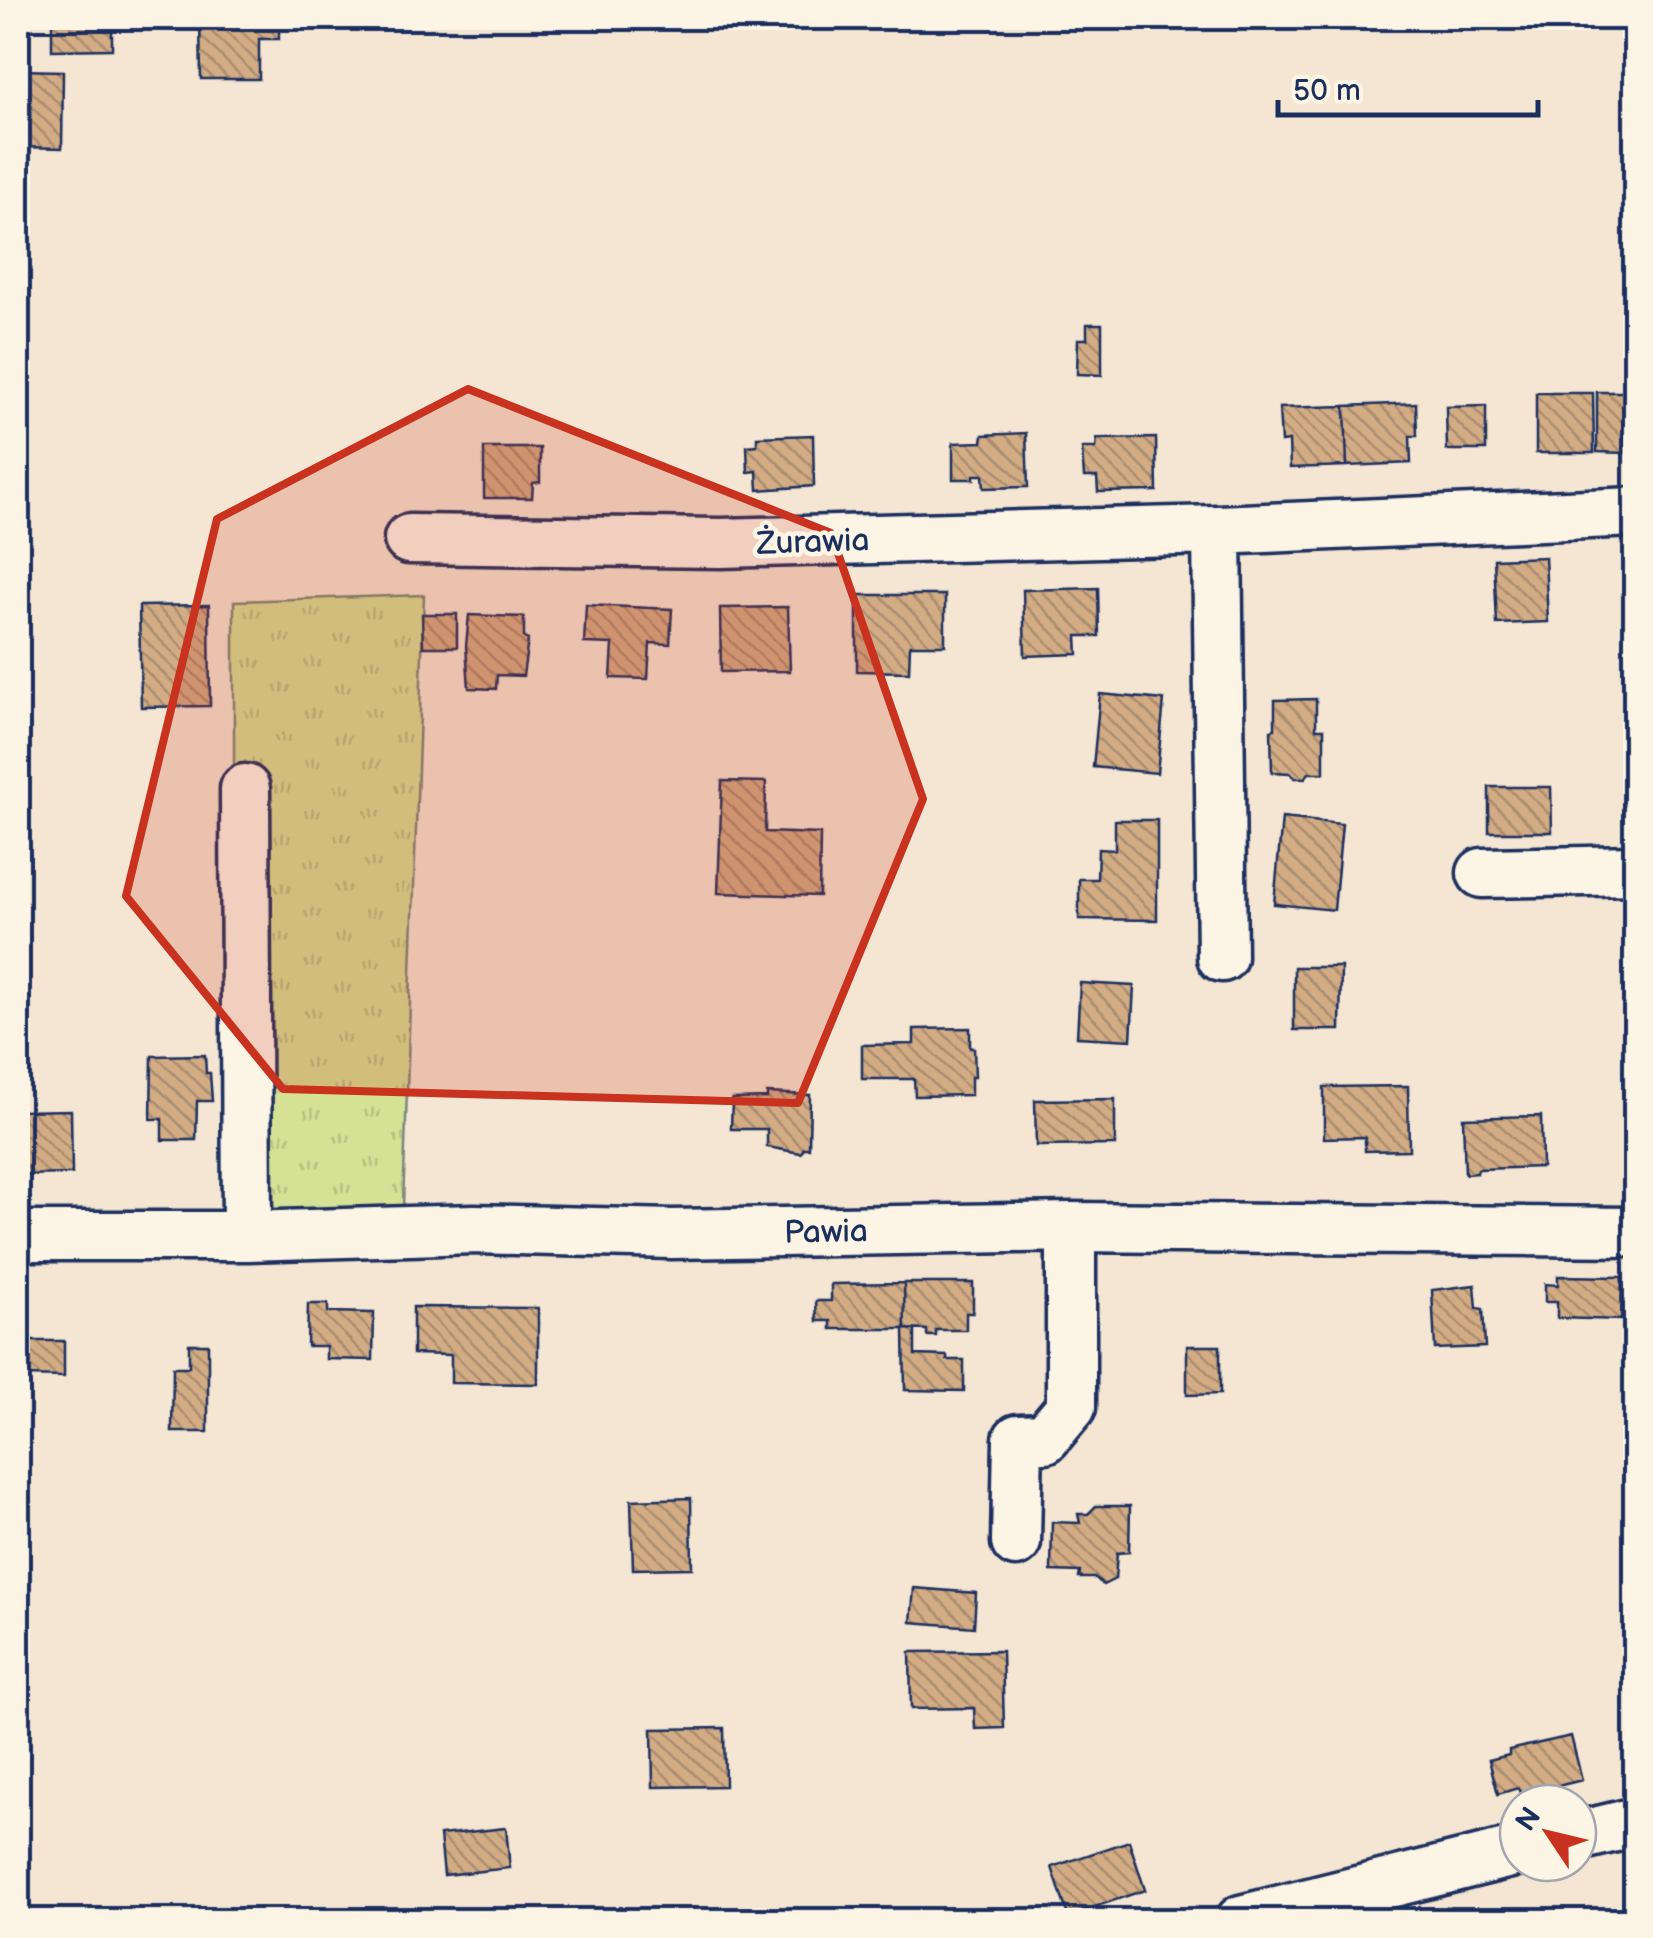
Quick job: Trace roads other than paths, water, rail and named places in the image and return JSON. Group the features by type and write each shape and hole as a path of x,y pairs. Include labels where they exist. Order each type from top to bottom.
{"street":[{"name":"Żurawia","path":"409,539 721,544 1217,530 1636,512"},
{"path":"1217,530 1222,958"},
{"path":"245,789 247,1236"},
{"path":"1482,873 1636,870"},
{"path":"1016,1542 1018,1440 1046,1438 1071,1408 1071,1227"},
{"name":"Pawia","path":"18,1236 247,1236 474,1230 672,1234 1071,1227 1636,1232"},
{"path":"1598,1831 1636,1822"},
{"path":"1241,1920 1498,1856"}]}
